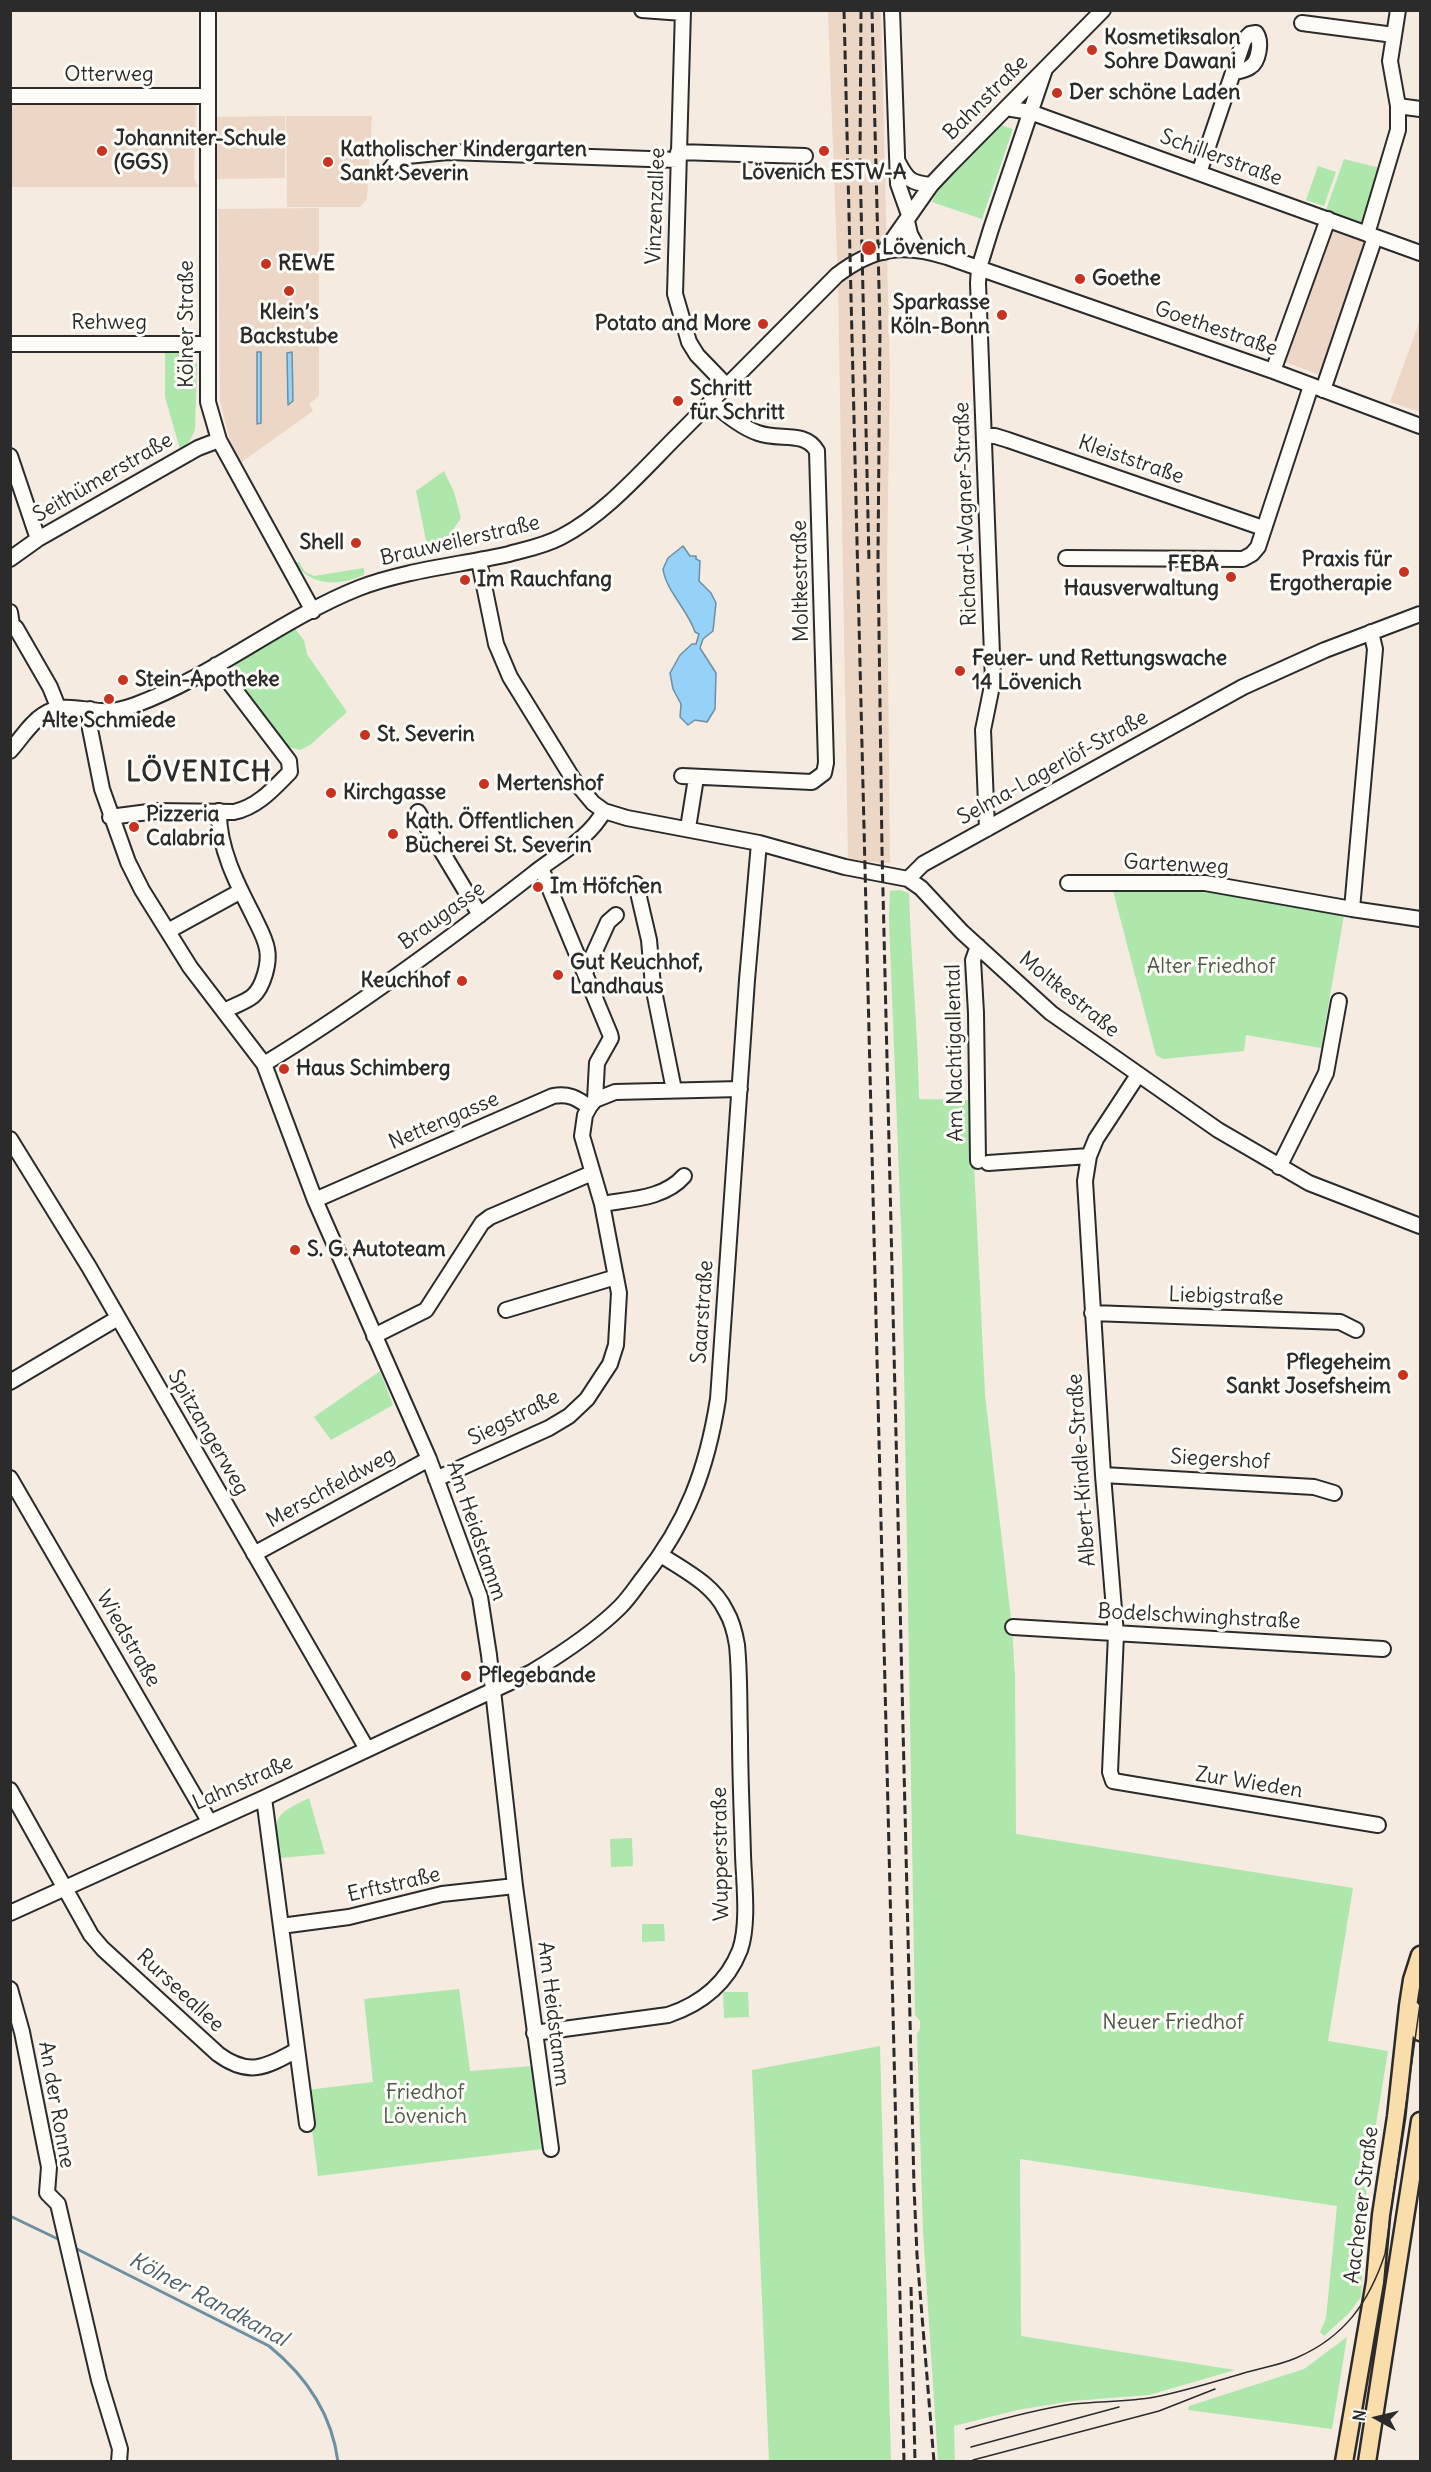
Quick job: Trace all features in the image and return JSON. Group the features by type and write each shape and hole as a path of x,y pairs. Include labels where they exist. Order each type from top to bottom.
{"main road":[{"name":"Aachener Straße","path":"1344,2462 1375,2282 1381,2216 1396,2117 1401,2056 1410,1993 1420,1954"},
{"path":"1410,1993 1414,2024 1420,2032"},
{"name":"Aachener Straße","path":"1367,2462 1420,2121"}],"street":[{"name":"Kölner Straße","path":"208,10 208,402 219,440 313,611"},
{"path":"642,10 683,12"},
{"path":"892,10 898,184 910,234 918,249"},
{"name":"Bahnstraße","path":"884,252 931,185 1103,10"},
{"path":"1066,558 1243,559 1258,548 1263,528 1317,388 1371,235 1396,144 1398,106 1390,61 1398,10"},
{"name":"Vinzenzallee","path":"683,12 675,294 689,342 697,355 727,386"},
{"path":"1302,23 1394,35"},
{"name":"Richard-Wagner-Straße","path":"987,829 982,730 993,681 977,289 979,268 1045,69"},
{"path":"1199,173 1234,72"},
{"name":"Otterweg","path":"10,96 208,96"},
{"path":"1398,106 1420,109"},
{"name":"Schillerstraße","path":"1006,108 1030,112 1420,253"},
{"path":"387,173 396,162 407,156 448,152 805,156"},
{"path":"898,162 909,179 915,183 931,185"},
{"path":"1273,371 1328,219"},
{"name":"Goethestraße","path":"858,259 884,252 918,249 979,268 1273,371 1420,426"},
{"name":"Brauweilerstraße","path":"58,707 116,711 136,705 216,665 313,611 372,584 544,545 587,521 634,479 837,275 858,259"},
{"name":"Rehweg","path":"10,344 207,344"},
{"name":"Moltkestraße","path":"688,828 689,777 812,782 824,773 826,762 817,451 812,441 805,438 767,436 756,432 711,402"},
{"name":"Kleiststraße","path":"984,436 995,436 1008,440 1263,528"},
{"name":"Seithümerstraße","path":"10,559 38,539 198,448 219,440"},
{"path":"10,456 38,539"},
{"name":"Moltkestraße","path":"479,561 496,644 510,677 584,795 604,810 627,818 759,843 845,867 908,879 921,888 962,932 1051,1013 1218,1130 1279,1167 1341,1196 1420,1226"},
{"name":"Selma-Lagerlöf-Straße","path":"908,879 923,864 1243,687 1371,632 1420,614"},
{"path":"10,752 38,718 58,707 54,694 11,621"},
{"path":"1352,909 1376,649 1371,632"},
{"path":"110,817 156,811 234,812 251,806 273,790 290,771 291,766 216,665"},
{"name":"Am Heidstamm","path":"90,709 90,729 102,789 110,817 128,862 141,890 190,967 264,1064 315,1200 429,1459 480,1597 515,1886 551,2149"},
{"name":"Braugasse","path":"264,1064 312,1034 480,915 585,836 599,820 604,810"},
{"path":"219,811 218,825 222,842 267,950 267,966 253,996 224,1011"},
{"path":"418,812 480,915"},
{"name":"Saarstraße","path":"493,1690 532,1672 570,1649 621,1606 661,1555 681,1524 699,1482 712,1440 722,1347 747,980 759,843"},
{"path":"541,868 585,973"},
{"name":"Gartenweg","path":"1068,883 1205,883 1420,919"},
{"path":"636,884 649,940 653,986 674,1090"},
{"path":"168,931 241,891"},
{"path":"585,973 608,922 616,915"},
{"name":"Am Nachtigallental","path":"978,946 973,960 983,1162 1089,1156"},
{"name":"Siegstraße","path":"436,1479 549,1428 569,1416 587,1399 610,1364 616,1345 619,1293 602,1204 582,1136 585,1115 592,1104 597,1063 611,1038 585,973"},
{"path":"1279,1167 1326,1073 1339,1001"},
{"name":"Albert-Kindle-Straße","path":"1113,1781 1110,1772 1116,1634 1103,1474 1085,1181 1089,1156 1096,1138 1138,1075"},
{"path":"592,1104 615,1092 740,1089"},
{"name":"Nettengasse","path":"315,1200 553,1096 564,1094 592,1104"},
{"name":"Spitzangerweg","path":"10,1139 17,1165 118,1318 367,1749"},
{"path":"374,1336 426,1310 482,1222 592,1173"},
{"path":"602,1204 664,1191 674,1186 684,1176"},
{"path":"506,1310 616,1277"},
{"name":"Liebigstraße","path":"1092,1313 1340,1322 1356,1330"},
{"path":"10,1382 118,1318"},
{"name":"Merschfeldweg","path":"254,1554 429,1459"},
{"name":"Siegershof","path":"1103,1474 1314,1487 1334,1493"},
{"name":"Wiedstraße","path":"10,1478 209,1821"},
{"name":"Wupperstraße","path":"534,2033 668,2015 707,1996 718,1986 733,1965 740,1948 744,1911 740,1702 734,1628 726,1611 707,1586 661,1555"},
{"name":"Bodelschwinghstraße","path":"1013,1627 1383,1649"},
{"name":"Lahnstraße","path":"10,1913 264,1798 493,1690"},
{"name":"Zur Wieden","path":"1113,1781 1378,1826"},
{"name":"Rurseeallee","path":"10,1790 92,1935 103,1948 231,2064 243,2068 258,2068 297,2050"},
{"path":"264,1798 307,2124"},
{"name":"Erftstraße","path":"281,1926 349,1917 442,1894 515,1886"},
{"name":"An der Ronne","path":"10,1989 24,2042 49,2167 48,2193 58,2204 99,2380 120,2449 119,2462"}],"shaded area":[{"path":"828,11 881,11 890,378 887,559 890,863 848,860 838,285"},
{"name":"Johanniter-Schule (GGS)","path":"11,104 196,105 194,178 198,187 11,187"},
{"path":"285,116 285,178 215,179 215,117"},
{"name":"Katholischer Kindergarten Sankt Severin","path":"286,116 372,116 367,199 360,207 287,207"},
{"path":"319,208 319,396 309,404 313,411 239,464 230,441 220,401 218,209"},
{"path":"1328,227 1367,242 1320,375 1282,361"},
{"path":"1420,320 1420,412 1390,402"}],"green space":[{"path":"1001,125 1013,129 982,219 932,202 938,190"},
{"path":"1344,159 1380,168 1364,223 1326,210"},
{"path":"1318,166 1336,172 1324,206 1306,200"},
{"path":"165,351 180,351 188,354 197,364 195,430 189,442 180,449 165,397"},
{"path":"444,471 454,492 461,518 447,538 436,540 437,548 429,555 416,491"},
{"path":"294,562 299,562 305,572 314,576 364,568 364,575 345,581 326,582 309,576"},
{"path":"295,629 304,640 307,654 347,712 310,745 300,750 286,746 237,685 233,670 237,662"},
{"name":"Alter Friedhof","path":"1201,889 1344,915 1321,1048 1246,1035 1244,1051 1163,1059 1156,1055 1113,891"},
{"name":"Neuer Friedhof","path":"900,890 909,893 919,1099 971,1100 985,1395 1012,1627 1015,1677 1016,1834 1353,1888 1328,2041 1388,2051 1367,2179 1361,2297 1349,2313 1324,2336 1320,2332 1326,2318 1337,2206 1020,2159 1021,2336 1235,2370 1149,2395 1072,2401 1017,2410 954,2426 955,2462 938,2461 923,2232 917,2034 920,2021 915,2015 902,1253 889,919 890,891"},
{"path":"380,1371 393,1405 331,1440 314,1417"},
{"path":"309,1798 325,1854 280,1858 278,1820 287,1810"},
{"path":"632,1838 633,1866 611,1867 610,1839"},
{"path":"642,1924 664,1924 665,1941 642,1942"},
{"name":"Friedhof Lövenich","path":"459,1989 470,2071 532,2066 542,2149 318,2176 307,2090 373,2082 364,1999"},
{"path":"723,1992 748,1992 749,2017 724,2018"},
{"path":"880,2046 891,2461 769,2461 752,2070"},
{"path":"1347,2337 1332,2429 1188,2410 1189,2406 1304,2369"}],"water":[{"path":"257,352 261,352 261,423 257,424"},
{"path":"292,352 293,401 288,405 287,353"},
{"path":"683,546 690,556 696,556 696,559 700,561 699,581 711,593 716,603 713,631 703,639 700,648 716,673 715,709 707,722 695,720 688,725 680,717 681,704 673,689 670,673 680,655 692,644 696,644 699,634 695,632 668,585 663,569 668,558"}],"waterway":[{"name":"Kölner Randkanal","path":"10,2216 62,2241"},
{"name":"Kölner Randkanal","path":"73,2247 269,2346 295,2370 315,2397 330,2428 338,2462"}],"tram line":[{"path":"966,2429 1060,2406 1145,2399 1166,2395 1290,2360 1328,2340 1341,2329 1363,2302 1385,2254 1420,2004"},
{"path":"973,2460 1159,2411 1215,2389"},
{"path":"971,2447 1119,2407"}],"railway":[{"path":"844,10 904,2462"},
{"path":"861,10 860,159 869,562"},
{"path":"872,10 880,327 878,557 882,850 914,2187 917,2255 934,2462"},
{"path":"911,2287 915,2462"}],"place":[{"name":"Kosmetiksalon Sohre Dawani","path":"1092,50"},
{"name":"Der schöne Laden","path":"1057,93"},
{"name":"Johanniter-Schule (GGS)","path":"102,151"},
{"name":"Lövenich ESTW-A","path":"824,151"},
{"name":"Katholischer Kindergarten Sankt Severin","path":"328,162"},
{"name":"Lövenich","path":"869,248"},
{"name":"REWE","path":"266,264"},
{"name":"Goethe","path":"1080,279"},
{"name":"Klein’s Backstube","path":"289,291"},
{"name":"Sparkasse Köln-Bonn","path":"1002,315"},
{"name":"Potato and More","path":"763,324"},
{"name":"Schritt für Schritt","path":"678,401"},
{"name":"Shell","path":"356,543"},
{"name":"Praxis für Ergotherapie","path":"1404,572"},
{"name":"FEBA Hausverwaltung","path":"1231,577"},
{"name":"Im Rauchfang","path":"465,580"},
{"name":"Feuer- und Rettungswache 14 Lövenich","path":"960,671"},
{"name":"Stein-Apotheke","path":"123,680"},
{"name":"Alte Schmiede","path":"109,699"},
{"name":"St. Severin","path":"365,735"},
{"name":"Mertenshof","path":"484,784"},
{"name":"Kirchgasse","path":"331,793"},
{"name":"Pizzeria Calabria","path":"134,827"},
{"name":"Kath. Öffentlichen Bücherei St. Severin","path":"393,834"},
{"name":"Im Höfchen","path":"538,887"},
{"name":"Gut Keuchhof, Landhaus","path":"558,975"},
{"name":"Keuchhof","path":"462,981"},
{"name":"Haus Schimberg","path":"284,1069"},
{"name":"S. G. Autoteam","path":"295,1250"},
{"name":"Pflegeheim Sankt Josefsheim","path":"1403,1375"},
{"name":"Pflegebande","path":"466,1676"}],"district":[{"name":"LÖVENICH","path":"199,773"}]}
